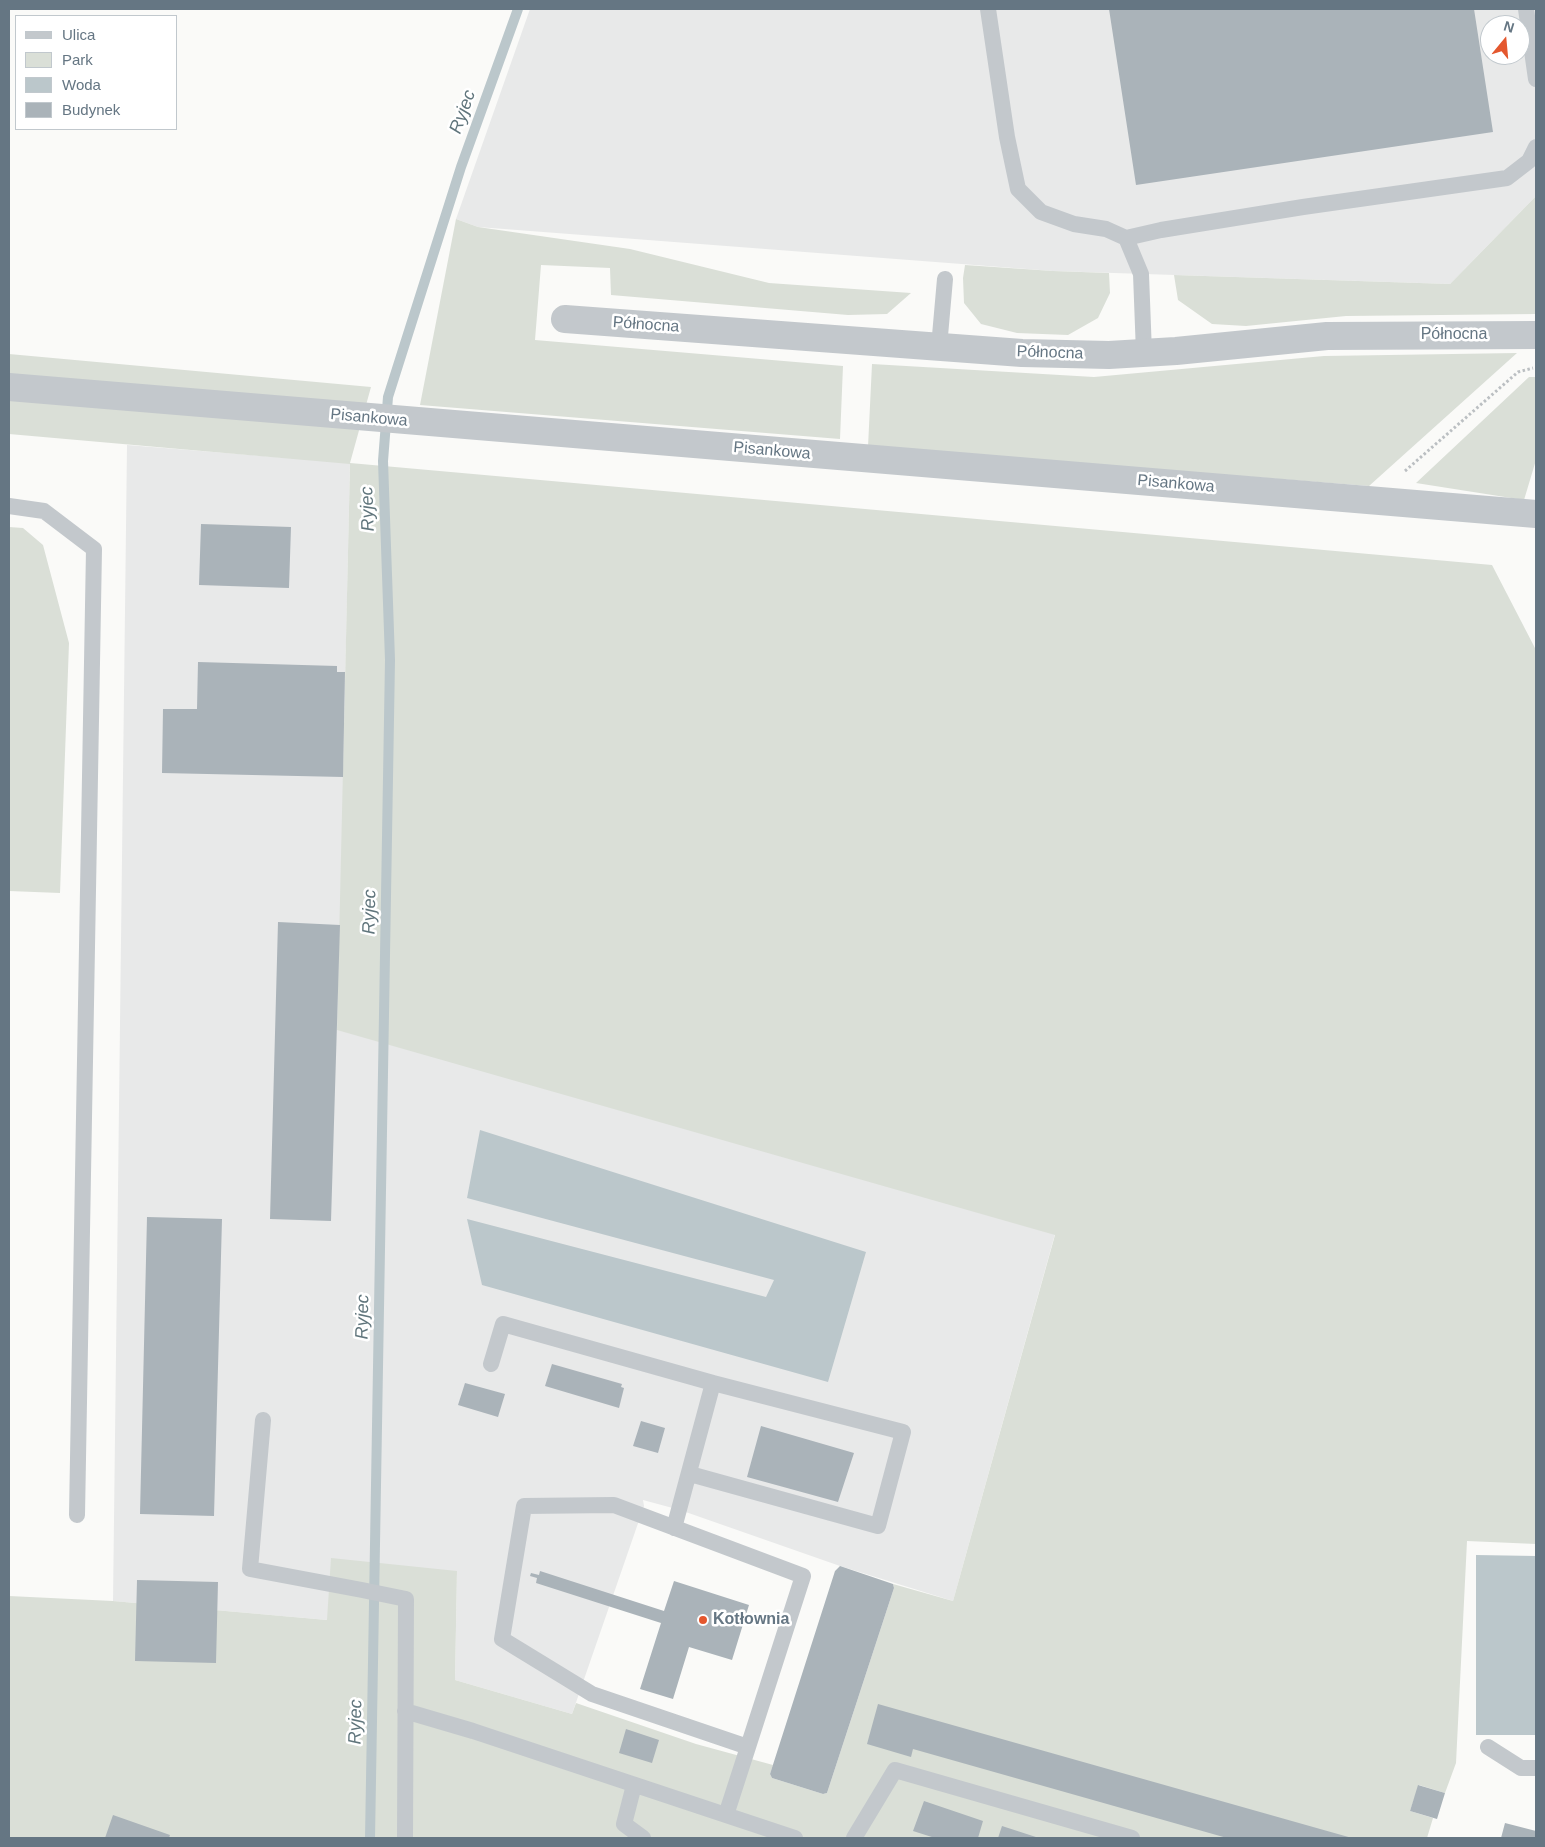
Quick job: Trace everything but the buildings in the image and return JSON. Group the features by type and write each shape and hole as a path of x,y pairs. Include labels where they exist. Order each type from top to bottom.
{"street":[{"name":"Północna","path":"565,319 1022,353 1109,355 1327,336 1536,335"},
{"name":"Pisankowa","path":"9,387 1536,514"}],"lane":[{"path":"988,9 1007,137 1018,189 1041,212 1074,224 1106,229 1126,238 1161,230 1303,207 1507,178 1529,161 1536,147"},
{"path":"1526,9 1536,79"},
{"path":"1126,238 1141,274 1144,353"},
{"path":"939,347 945,279"},
{"path":"9,506 44,511 94,549 77,1515"},
{"path":"491,1364 503,1324 714,1383 903,1432 878,1526 690,1474"},
{"path":"674,1528 714,1383"},
{"path":"263,1420 250,1569 406,1599 405,1838"},
{"path":"726,1816 804,1576 614,1505 524,1506 502,1638 592,1694 748,1747"},
{"path":"405,1711 726,1816 753,1832 795,1838"},
{"path":"1488,1747 1521,1768 1536,1768"},
{"path":"854,1838 894,1770 1132,1838"},
{"path":"634,1785 624,1824 643,1838"}],"path":[{"path":"1373,500 1518,372 1536,367"}],"shaded area":[{"path":"530,9 1536,9 1536,196 1450,284 1053,271 478,227 456,219"},
{"path":"127,445 350,463 343,777 1055,1234 953,1601 840,1566 680,1510 643,1500 644,1506 572,1714 455,1680 457,1571 327,1620 113,1601"}],"green space":[{"path":"1536,196 1536,314 1346,316 1246,326 1212,324 1178,300 1174,275 1450,284"},
{"path":"456,219 478,227 630,249 769,283 911,293 887,314 848,315 611,295 610,268 541,265 535,340 843,366 840,439 420,405"},
{"path":"965,265 1109,273 1110,293 1098,318 1068,335 1017,333 981,324 964,303 963,278"},
{"path":"1517,353 1369,486 868,447 872,364 1094,377 1324,356"},
{"path":"9,354 371,387 350,463 1492,565 1536,650 1536,1544 1467,1541 1456,1763 1445,1793 1419,1785 1410,1811 1433,1818 1427,1838 9,1838 9,1596 113,1601 327,1620 331,1558 457,1571 455,1680 572,1714 576,1703 696,1744 773,1765 770,1774 772,1778 823,1794 827,1793 894,1588 893,1584 953,1601 1055,1235 337,1030 350,464 9,434"},
{"path":"1529,377 1536,377 1536,460 1524,500 1416,483"},
{"path":"9,527 23,528 43,545 69,643 60,893 9,891"}],"water":[{"path":"480,1130 866,1252 828,1382 482,1285 467,1219 766,1297 774,1280 467,1198"},
{"path":"1476,1555 1536,1556 1536,1735 1476,1735"}],"waterway":[{"name":"Ryjec","path":"370,1838 390,660 383,461 388,397 461,167 518,9"}],"place":[{"name":"Kotłownia","path":"703,1620"}]}
